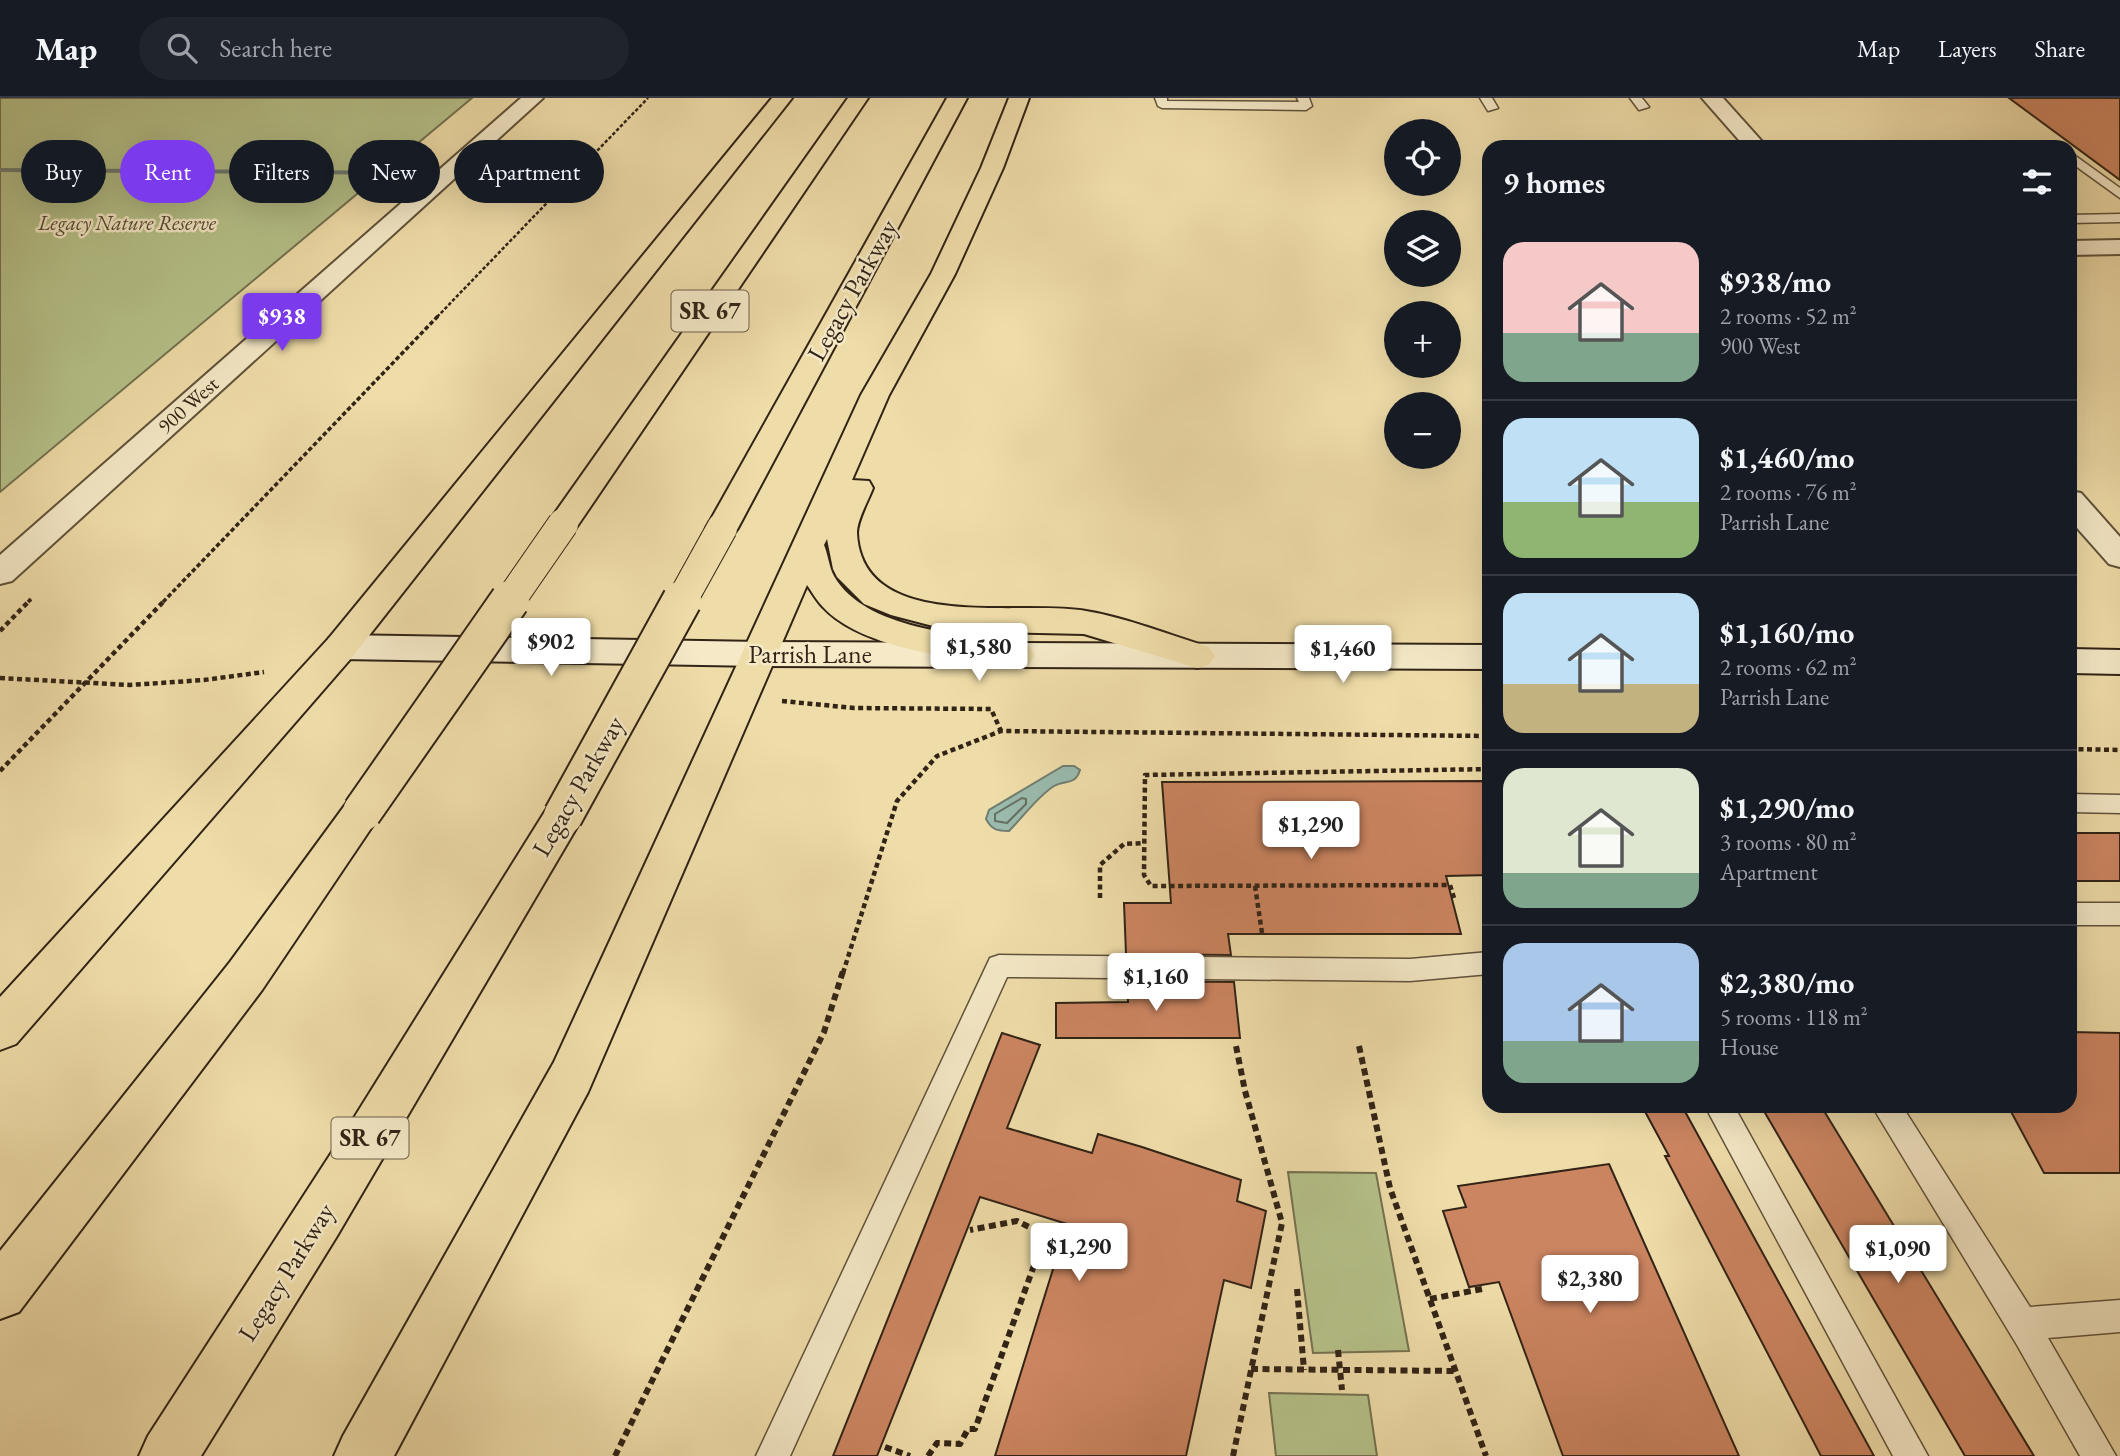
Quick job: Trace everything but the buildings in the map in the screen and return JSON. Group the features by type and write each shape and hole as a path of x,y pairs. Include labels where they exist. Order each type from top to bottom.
{"highway":[{"path":"0,1029 341,647 782,98"},
{"name":"SR 67","path":"0,1293 246,976 858,98"},
{"name":"Legacy Parkway","path":"168,1456 285,1275 424,1050 563,816 957,98"},
{"path":"1019,98 992,168 943,274 841,531 849,569 876,596 903,607 952,619 1085,622 1197,656"},
{"path":"363,1456 571,1077 875,396 943,274"},
{"path":"809,545 811,565 819,582 839,605 862,621 903,634 1017,656"}],"street":[{"name":"900 West","path":"0,573 533,98"},
{"path":"1712,98 1750,140"},
{"path":"2077,248 2120,247"},
{"path":"2077,508 2120,557"},
{"name":"Parrish Lane","path":"341,647 761,654 1482,657"},
{"path":"2077,661 2120,662"}],"lane":[{"path":"1161,98 1162,104 1306,106 1303,98"},
{"path":"2077,161 2120,194"},
{"path":"2077,219 2120,218"},
{"path":"2077,803 2120,804"},
{"path":"2077,914 2120,914"},
{"path":"773,1456 999,966 1410,970 1482,964"},
{"path":"1722,1113 1911,1456"},
{"path":"1890,1113 2099,1456"},
{"path":"2021,1324 2120,1316"}],"path":[{"path":"0,771 648,98"},
{"path":"0,678 130,685 270,671"},
{"path":"615,1456 824,1032 897,801 937,756 1001,731 1482,736"},
{"path":"2077,749 2120,750"},
{"path":"1454,898 1450,885 1151,886 1144,874 1144,775 1482,769"},
{"path":"1100,898 1100,865 1124,844 1144,843"},
{"path":"1255,886 1263,936"},
{"path":"1233,1456 1282,1223 1276,1189 1241,1083 1236,1046"},
{"path":"1359,1046 1390,1188 1486,1456"},
{"path":"928,1456 937,1443 960,1444 968,1429 975,1429 1045,1235 1017,1221 970,1230"},
{"path":"1297,1289 1304,1370"},
{"path":"1430,1299 1482,1289"},
{"path":"1338,1350 1342,1390"},
{"path":"1251,1369 1456,1371"},
{"path":"885,1447 910,1456"}],"green space":[{"name":"Legacy Nature Reserve","path":"0,98 472,98 422,140 348,140 348,202 0,492"},
{"path":"1288,1172 1376,1173 1409,1351 1313,1353"},
{"path":"1269,1393 1368,1395 1377,1456 1276,1456"}],"water":[{"path":"1063,766 1074,766 1080,770 1076,778 1054,786 1036,801 1009,831 990,826 986,819 989,810"}],"waterway":[{"path":"0,170 348,172"}]}
